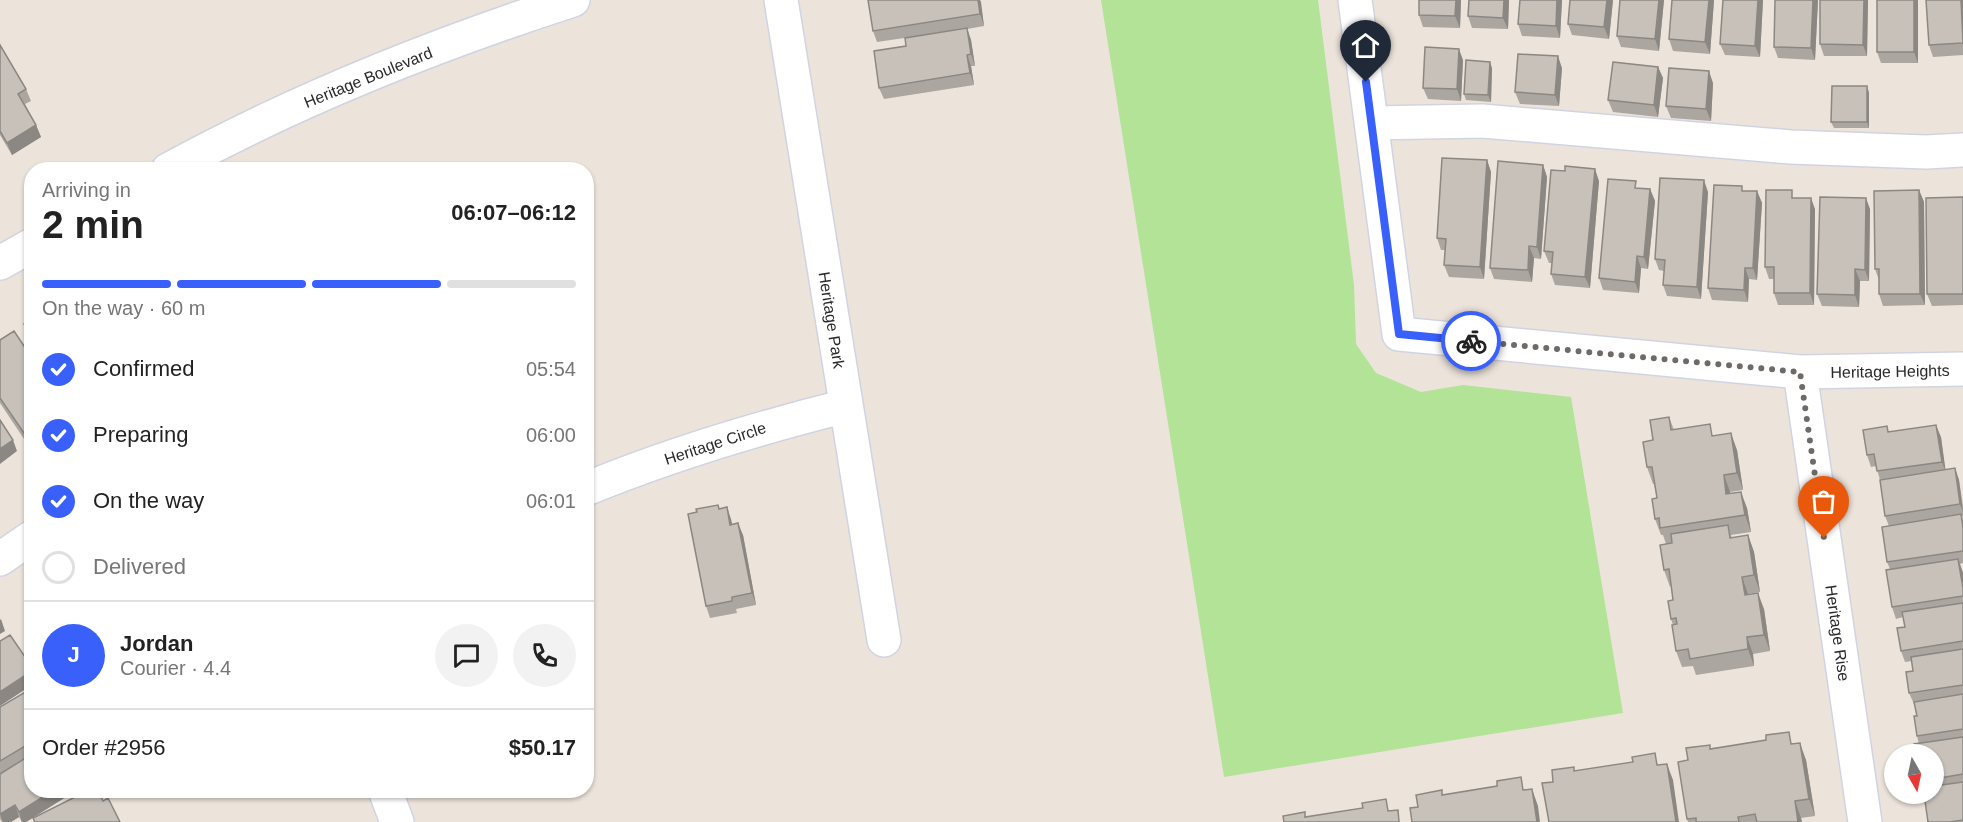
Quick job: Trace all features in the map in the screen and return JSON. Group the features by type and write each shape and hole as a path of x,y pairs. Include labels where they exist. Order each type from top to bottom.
{"street":[{"name":"Heritage Boulevard","path":"184,162 266,120 353,81 470,36 573,0"},
{"name":"Heritage Park","path":"781,0 884,640"},
{"name":"Heritage Heights","path":"1354,0 1399,334 1800,372 1963,369"},
{"path":"1372,123 1482,121 1791,147 1926,152 1963,150"},
{"path":"0,263 24,250"},
{"name":"Heritage Rise","path":"1800,372 1865,822"},
{"name":"Heritage Circle","path":"594,486 717,442 846,406"},
{"path":"0,559 24,542"},
{"path":"388,798 397,822"}],"green space":[{"path":"1101,0 1318,0 1354,285 1356,344 1376,373 1421,392 1463,385 1571,397 1623,713 1224,777"}],"building":[{"path":"868,0 978,0 980,14 873,31"},
{"path":"1419,0 1456,0 1455,16 1419,15"},
{"path":"1469,0 1504,0 1503,18 1468,16"},
{"path":"1520,0 1557,0 1556,26 1518,24"},
{"path":"1570,0 1607,0 1604,27 1568,24"},
{"path":"1620,0 1659,0 1655,39 1617,36"},
{"path":"1672,0 1709,0 1705,42 1669,39"},
{"path":"1723,0 1758,0 1755,46 1720,44"},
{"path":"1775,0 1813,0 1811,48 1774,47"},
{"path":"1820,0 1864,0 1863,45 1820,44"},
{"path":"1877,0 1914,0 1914,52 1877,52"},
{"path":"1926,0 1961,0 1963,43 1929,45"},
{"path":"967,28 971,54 967,55 970,73 879,88 874,51 906,46 905,38"},
{"path":"0,45 26,89 18,94 36,125 7,143 0,131"},
{"path":"1425,47 1459,49 1457,89 1423,88"},
{"path":"1518,54 1558,56 1555,95 1515,92"},
{"path":"1466,60 1490,62 1488,95 1464,94"},
{"path":"1613,62 1658,67 1654,105 1608,100"},
{"path":"1669,68 1709,71 1706,109 1666,106"},
{"path":"1832,86 1867,86 1867,122 1831,122"},
{"path":"1442,158 1487,160 1480,267 1444,265 1446,239 1437,238"},
{"path":"1498,161 1543,165 1537,247 1529,246 1528,270 1490,268"},
{"path":"1565,166 1595,169 1585,277 1551,274 1553,252 1544,251 1551,170 1565,171"},
{"path":"1660,178 1704,180 1697,287 1663,285 1665,260 1655,259"},
{"path":"1608,179 1636,181 1635,188 1650,189 1644,257 1637,256 1635,282 1599,278"},
{"path":"1714,185 1742,186 1742,191 1757,191 1753,268 1745,268 1744,290 1708,288"},
{"path":"1766,190 1792,190 1792,198 1811,198 1810,293 1774,293 1774,267 1765,267"},
{"path":"1919,190 1920,294 1879,294 1879,269 1875,269 1874,191"},
{"path":"1820,197 1866,198 1865,270 1855,269 1855,295 1817,294"},
{"path":"1963,197 1963,294 1927,294 1926,198"},
{"path":"14,331 24,346 24,433 0,398 0,340"},
{"path":"1669,417 1671,430 1710,424 1712,436 1731,433 1737,473 1724,475 1726,494 1741,492 1745,515 1660,528 1659,518 1655,519 1652,499 1657,498 1652,467 1647,467 1643,442 1653,440 1650,420"},
{"path":"0,420 13,440 0,449"},
{"path":"1936,425 1942,462 1877,471 1874,454 1867,455 1863,430 1887,426 1888,432"},
{"path":"1955,468 1960,504 1885,516 1880,480"},
{"path":"718,505 719,509 727,507 730,525 738,523 752,593 732,597 732,601 706,606 688,514 697,512 696,509"},
{"path":"1961,514 1963,551 1887,562 1882,527"},
{"path":"1728,525 1730,538 1748,535 1754,575 1742,577 1745,595 1758,593 1764,635 1747,637 1748,649 1690,659 1688,649 1676,651 1672,625 1677,624 1676,618 1671,619 1668,601 1673,600 1669,569 1664,570 1660,545 1672,543 1671,534"},
{"path":"1958,559 1963,596 1892,607 1886,570"},
{"path":"1963,603 1963,641 1901,651 1897,628 1905,627 1902,612"},
{"path":"10,635 24,655 24,676 0,692 0,641"},
{"path":"1963,649 1963,685 1909,693 1906,672 1913,671 1911,657"},
{"path":"24,693 24,747 0,761 0,707"},
{"path":"1963,694 1963,729 1917,736 1914,702"},
{"path":"1789,732 1791,744 1800,743 1809,799 1795,801 1798,822 1757,822 1755,814 1738,817 1739,822 1696,822 1696,818 1687,819 1678,762 1688,760 1686,748 1710,745 1710,749 1766,740 1766,735"},
{"path":"1963,737 1963,774 1944,777 1944,744 1914,744"},
{"path":"1655,753 1657,765 1667,764 1676,822 1549,822 1542,783 1553,782 1552,770 1574,767 1574,771 1633,762 1632,757"},
{"path":"24,759 24,798 41,798 19,812 15,805 0,814 0,774"},
{"path":"1521,777 1523,790 1532,789 1537,822 1412,822 1410,808 1418,807 1416,795 1442,790 1442,795 1497,786 1497,781"},
{"path":"1963,782 1963,820 1928,822 1925,804 1944,804 1944,785"},
{"path":"73,798 102,798 103,801 108,798 120,822 35,822 33,818"},
{"path":"1386,799 1388,811 1398,810 1399,822 1284,822 1283,816 1305,812 1305,817 1363,808 1362,803"}],"way so far":[{"path":"1471,341 1800,372 1824,538"}],"route":[{"path":"1366,82 1399,334 1471,341"}]}
